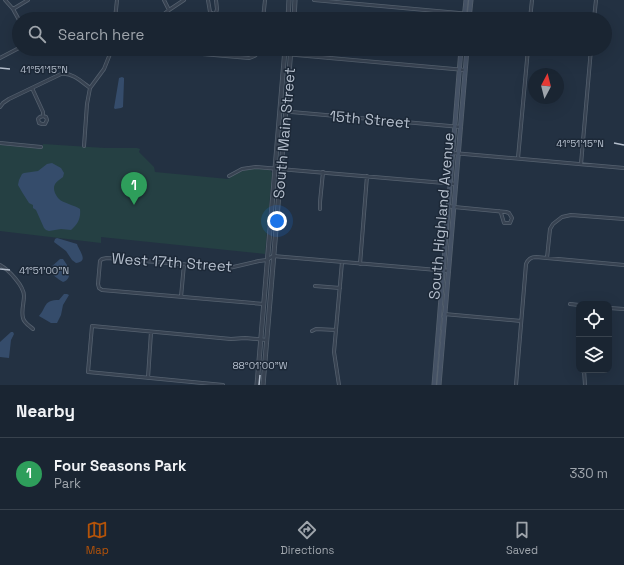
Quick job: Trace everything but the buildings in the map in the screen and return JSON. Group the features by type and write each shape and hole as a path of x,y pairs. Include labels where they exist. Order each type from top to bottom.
{"main road":[{"path":"464,12 466,0"},
{"path":"470,12 471,0"},
{"name":"South Highland Avenue","path":"434,385 460,56"},
{"name":"South Highland Avenue","path":"439,385 466,56"}],"street":[{"path":"5,0 15,12"},
{"path":"13,9 28,0"},
{"path":"116,12 117,0"},
{"path":"164,0 169,10"},
{"path":"167,12 184,0"},
{"path":"208,0 210,12"},
{"path":"216,0 216,12"},
{"path":"264,12 265,0"},
{"path":"288,12 289,0"},
{"path":"295,12 296,0"},
{"path":"314,0 452,12"},
{"path":"531,12 532,0"},
{"path":"595,12 596,0"},
{"path":"0,58 12,52"},
{"path":"84,146 87,104 90,88 104,69 109,56"},
{"path":"226,56 249,58 254,56"},
{"name":"South Main Street","path":"263,385 275,168 285,56"},
{"name":"South Main Street","path":"257,385 264,304 281,169 291,56"},
{"path":"302,56 465,70"},
{"path":"518,158 527,56"},
{"path":"581,164 590,56"},
{"path":"0,107 3,103 64,73 70,75 90,88"},
{"path":"32,88 43,112 43,116"},
{"name":"15th Street","path":"280,111 461,127"},
{"path":"0,143 41,147"},
{"path":"453,153 624,168"},
{"path":"229,176 242,169 256,167 456,184"},
{"path":"320,209 323,172"},
{"path":"360,264 367,176"},
{"path":"448,206 454,207 499,211 506,212 509,213 512,218 510,223 504,223 499,211"},
{"path":"547,258 550,229 559,218 571,215 624,219"},
{"path":"516,385 526,265 528,260 532,257 624,264"},
{"name":"West 17th Street","path":"181,297 102,290 99,288 98,284 100,261 103,258 108,258 230,268 270,258 342,262 449,272"},
{"path":"339,385 334,352 342,262"},
{"path":"184,264 181,297 264,304"},
{"path":"0,265 5,268 22,287 24,296 22,317 33,329"},
{"path":"315,286 340,288"},
{"path":"570,304 576,305"},
{"path":"612,308 624,309"},
{"path":"439,314 521,321"},
{"path":"223,385 88,372 92,326 231,339 242,338 266,340"},
{"path":"312,332 316,329 336,330"},
{"path":"148,378 152,332"},
{"path":"584,373 585,385"}],"green space":[{"path":"43,144 105,148 137,148 140,149 139,152 154,167 155,172 228,179 243,171 257,169 270,170 272,173 265,254 101,237 101,243 0,231 0,145 42,149"}],"water":[{"path":"119,78 124,78 123,107 115,109"},
{"path":"52,163 61,168 64,173 63,177 54,186 55,193 59,199 80,209 78,221 71,230 46,230 36,210 33,208 33,205 29,203 18,185 22,174 38,171 47,164"},
{"path":"57,238 77,244 83,258 82,260 76,263 72,260 66,251 54,242"},
{"path":"60,259 63,259 67,265 67,269 70,271 68,279 63,282 50,270 50,268"},
{"path":"64,294 69,295 63,305 61,315 57,323 51,323 39,316 50,301 59,300"},
{"path":"11,332 14,334 11,340 9,358 0,357 0,342"}],"place":[{"name":"Four Seasons Park","path":"134,205"}]}
